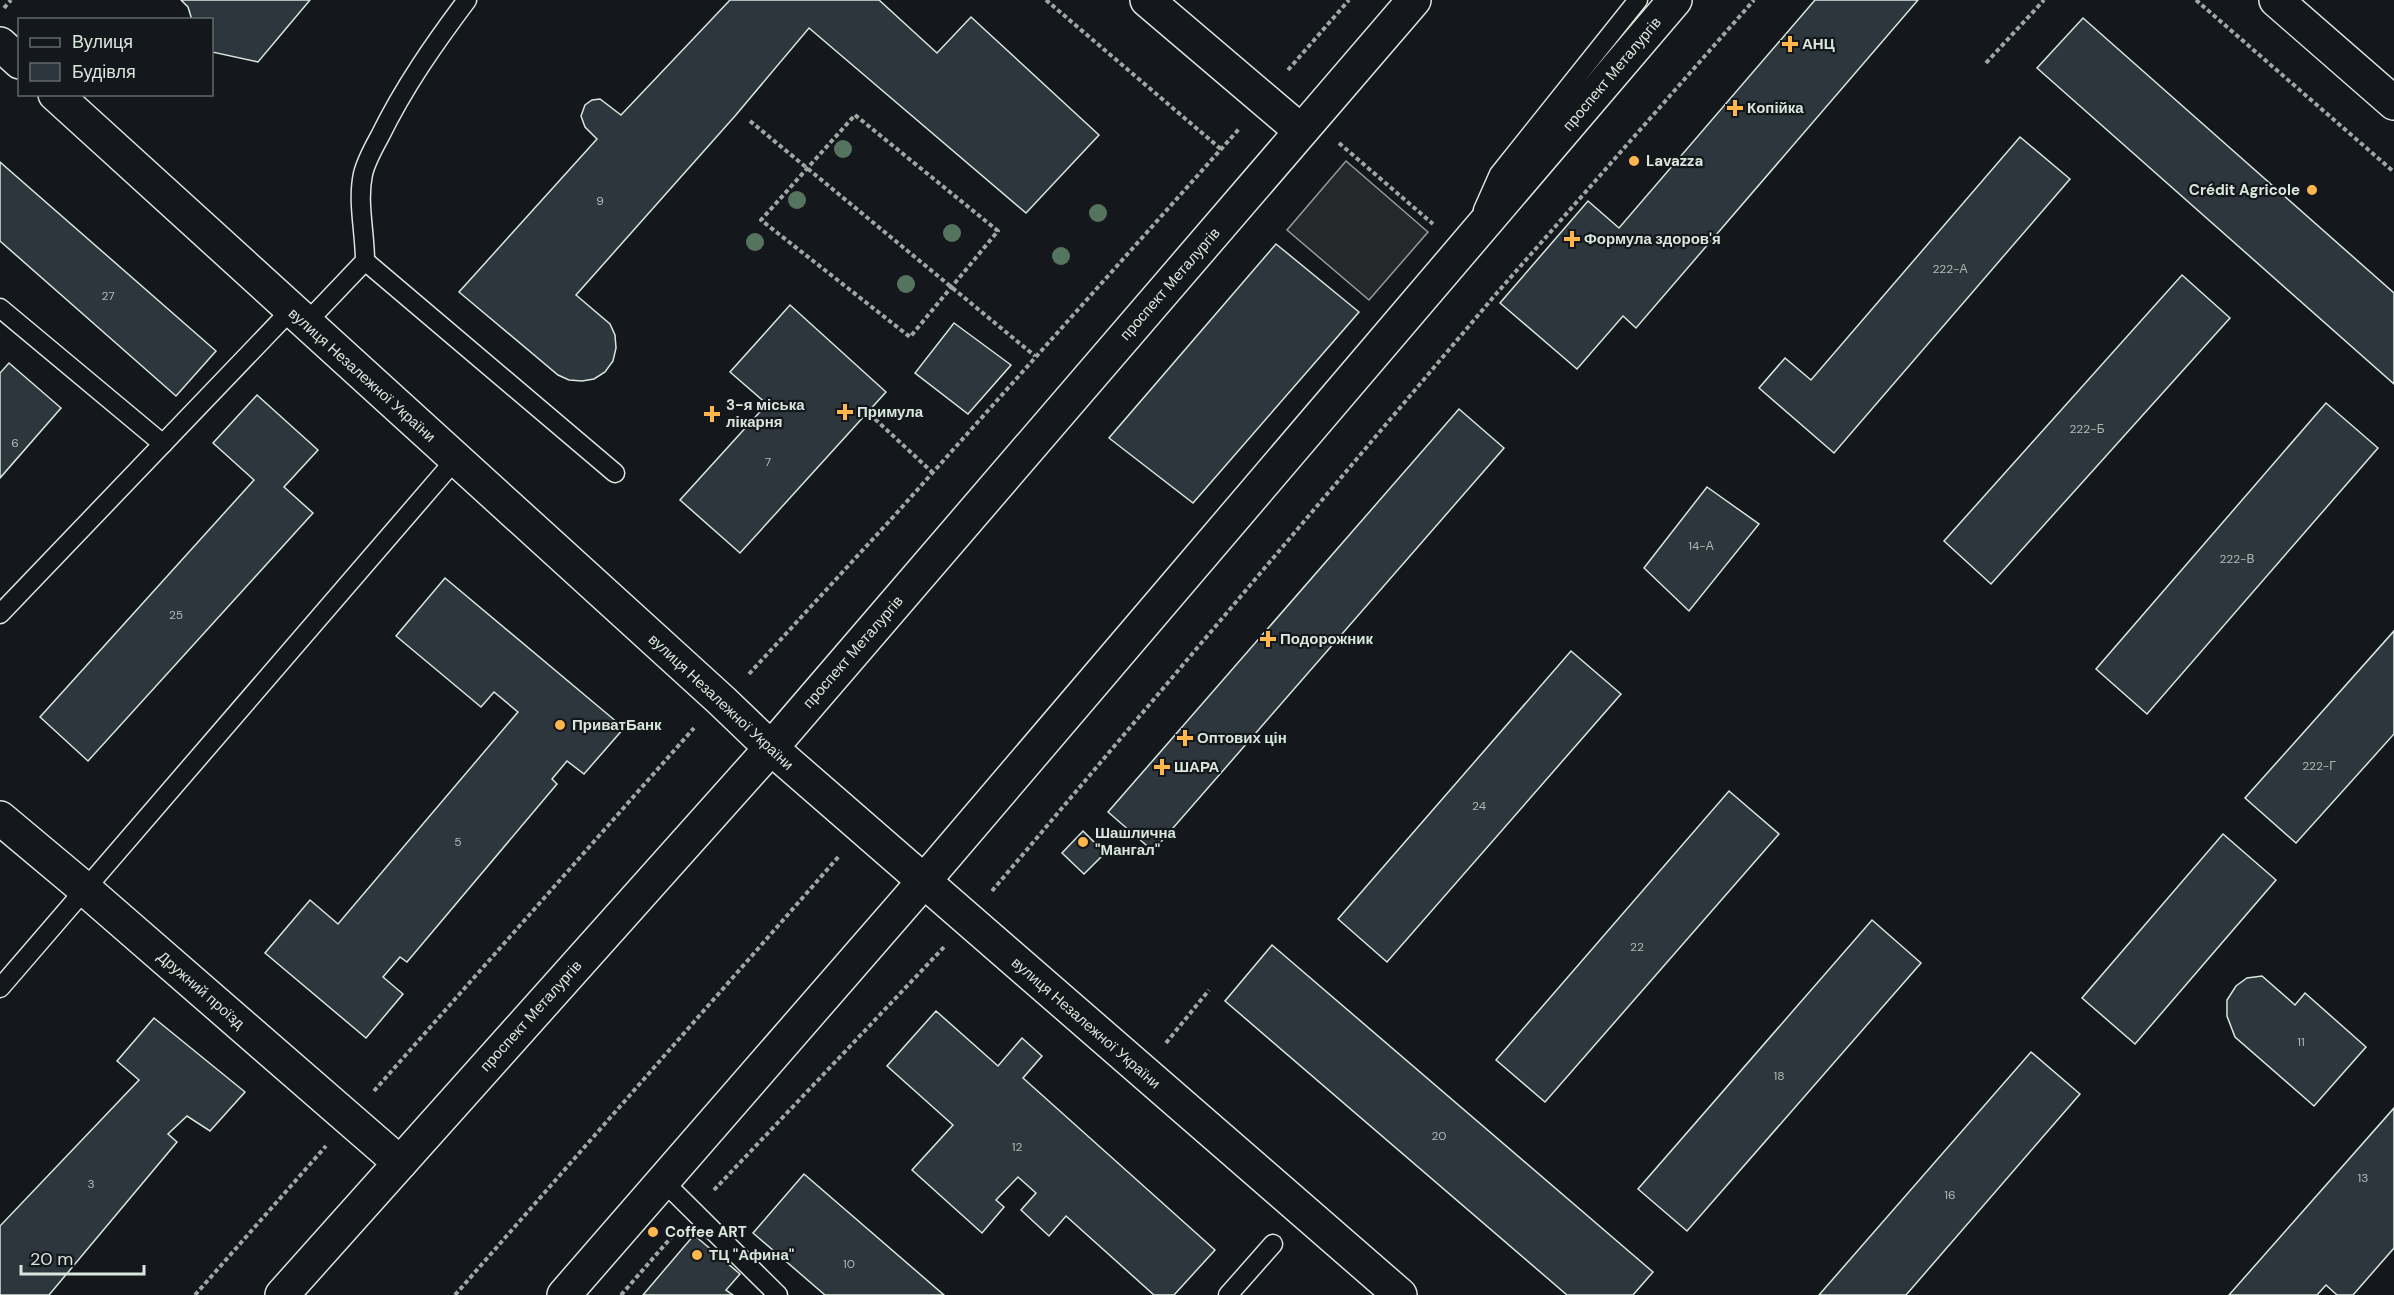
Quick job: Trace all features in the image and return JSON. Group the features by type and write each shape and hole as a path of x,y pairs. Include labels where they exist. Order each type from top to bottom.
{"main road":[{"path":"1147,0 1301,130"},
{"name":"проспект Металургів","path":"282,1295 771,748 1414,0"},
{"name":"проспект Металургів","path":"564,1295 924,881 1675,0"},
{"path":"2276,0 2394,103"},
{"path":"0,44 18,60"},
{"name":"вулиця Незалежної України","path":"57,96 771,748 1400,1295"},
{"name":"Дружний проїзд","path":"0,818 400,1163"}],"lane":[{"path":"0,614 163,444 299,317 365,261 365,233 362,220 363,173 399,97 428,52 467,0"},
{"path":"1467,244 1499,174 1638,0"},
{"path":"365,261 615,473"},
{"path":"0,308 163,444"},
{"path":"0,988 455,460"},
{"path":"663,1181 778,1295"},
{"path":"1228,1295 1273,1244"}],"path":[{"path":"1046,0 1222,150"},
{"path":"195,1295 677,745 722,701 932,472 1222,150 1348,0"},
{"path":"621,1295 694,1211 968,921 1496,294 1754,0"},
{"path":"1986,63 2044,0"},
{"path":"2196,0 2394,172"},
{"path":"855,115 998,231 910,337 761,220 807,168 855,115"},
{"path":"750,121 1035,356"},
{"path":"1338,143 1436,227"},
{"path":"875,419 932,472"},
{"path":"455,1295 841,853"},
{"path":"1143,1071 1209,990"}],"shaded area":[{"path":"1346,161 1428,232 1369,300 1287,230"}],"building":[{"path":"181,0 310,0 258,62 213,52 213,18 191,18 188,7"},
{"path":"730,0 879,0 937,53 971,17 1099,135 1026,213 809,28 735,116 576,295 610,324 615,335 616,348 613,361 605,372 594,379 569,380 558,375 459,292 597,139 585,127 581,116 585,105 592,100 600,99 621,115"},
{"path":"1815,0 1918,0 1636,328 1623,316 1577,369 1500,303 1588,201 1619,228"},
{"path":"2083,18 2394,293 2394,384 2037,68"},
{"path":"2020,137 2070,179 1834,453 1759,388 1785,358 1811,380"},
{"path":"0,162 216,351 176,396 0,241"},
{"path":"1276,244 1359,312 1193,503 1109,438"},
{"path":"2182,275 2230,318 1991,584 1944,541"},
{"path":"790,305 886,392 740,553 680,500 767,404 730,372"},
{"path":"954,323 1011,365 968,414 915,373"},
{"path":"9,363 61,408 0,478 0,373"},
{"path":"257,395 318,450 284,487 313,513 88,761 40,717 254,480 213,443"},
{"path":"2326,403 2378,448 2147,714 2096,669"},
{"path":"1459,409 1504,448 1153,851 1108,812"},
{"path":"1707,487 1759,524 1689,611 1644,568"},
{"path":"445,578 624,728 584,774 567,761 552,779 557,784 407,962 400,957 383,977 403,994 366,1038 265,953 310,900 338,924 518,712 494,692 481,707 396,636"},
{"path":"2394,631 2394,734 2296,843 2245,798"},
{"path":"1571,651 1621,694 1387,962 1338,919"},
{"path":"1729,791 1779,834 1545,1102 1496,1060"},
{"name":"Шашлична \"Мангал\"","path":"1083,831 1105,853 1084,874 1062,853"},
{"path":"2223,834 2276,880 2135,1044 2082,998"},
{"path":"1872,920 1921,963 1687,1231 1638,1189"},
{"path":"1272,945 1653,1272 1633,1295 1567,1295 1225,1001"},
{"path":"2262,976 2295,1005 2305,993 2366,1047 2314,1106 2235,1037 2227,1016 2227,1000 2236,986 2247,978"},
{"path":"936,1011 998,1066 1022,1038 1042,1056 1023,1078 1215,1250 1174,1295 1154,1295 1066,1216 1049,1236 1021,1210 1036,1193 1018,1177 996,1200 1004,1207 982,1233 912,1170 953,1125 887,1066"},
{"path":"154,1018 245,1092 210,1131 187,1116 168,1134 177,1142 49,1295 0,1295 0,1226 139,1080 117,1061"},
{"path":"2031,1052 2080,1094 1906,1295 1819,1295"},
{"path":"2394,1108 2394,1248 2353,1295 2337,1295 2326,1285 2317,1295 2229,1295"},
{"path":"804,1174 944,1295 825,1295 753,1233"},
{"name":"ТЦ \"Афина\"","path":"694,1235 740,1274 726,1290 733,1295 643,1295"}],"place":[{"name":"АНЦ","path":"1790,44"},
{"name":"Копійка","path":"1735,108"},
{"name":"Lavazza","path":"1634,161"},
{"name":"Crédit Agricole","path":"2312,190"},
{"name":"Формула здоров'я","path":"1572,239"},
{"name":"Примула","path":"845,412"},
{"name":"3-я міська лікарня","path":"712,414"},
{"name":"Подорожник","path":"1268,639"},
{"name":"ПриватБанк","path":"560,725"},
{"name":"Оптових цін","path":"1185,738"},
{"name":"ШАРА","path":"1162,767"},
{"name":"Шашлична \"Мангал\"","path":"1083,842"},
{"name":"Coffee ART","path":"653,1232"},
{"name":"ТЦ \"Афина\"","path":"697,1255"}]}
